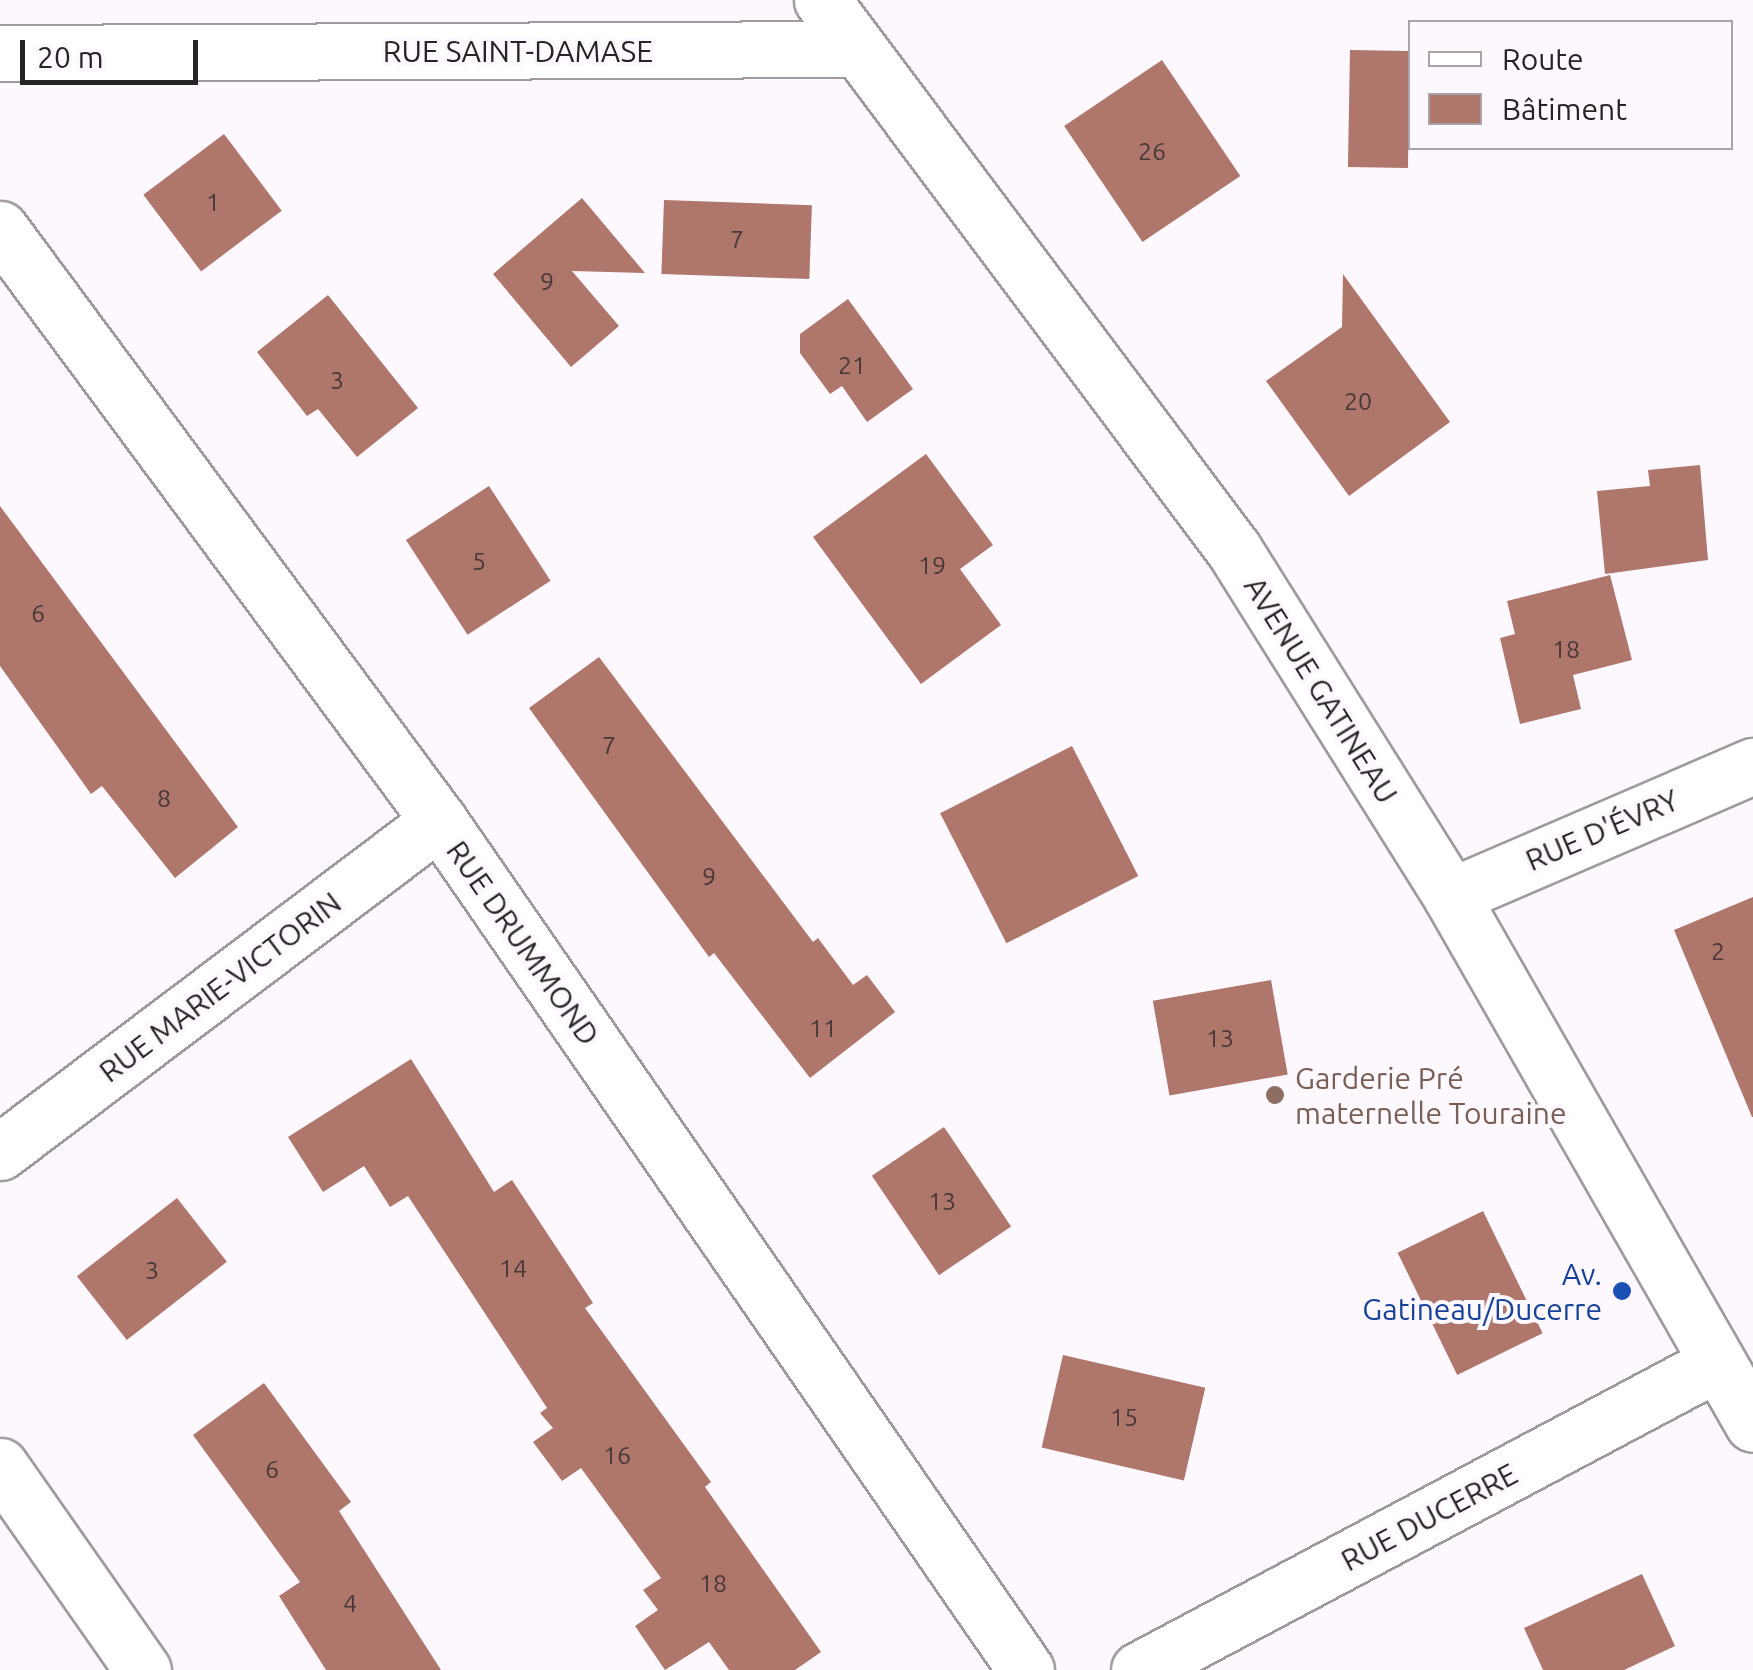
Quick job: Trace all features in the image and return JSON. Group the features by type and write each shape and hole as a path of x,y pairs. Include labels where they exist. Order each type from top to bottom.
{"street":[{"name":"AVENUE GATINEAU","path":"822,0 1234,550 1451,896 1753,1424"},
{"name":"RUE SAINT-DAMASE","path":"0,53 856,49"},
{"name":"RUE DRUMMOND","path":"0,230 439,821 1026,1670"},
{"name":"RUE D'ÉVRY","path":"1451,896 1753,766"},
{"name":"RUE MARIE-VICTORIN","path":"0,1152 439,821"},
{"name":"RUE DUCERRE","path":"1139,1670 1718,1363"},
{"path":"0,1466 143,1670"}],"building":[{"path":"1350,50 1408,51 1408,168 1348,167"},
{"path":"1162,60 1240,176 1142,242 1064,126"},
{"path":"224,134 282,211 201,271 143,195"},
{"path":"582,198 645,273 572,271 619,326 571,367 493,274"},
{"path":"664,200 812,205 809,279 661,274"},
{"path":"1343,274 1450,422 1349,496 1266,381 1342,327"},
{"path":"328,295 418,408 357,457 318,409 307,416 257,352"},
{"path":"848,299 913,389 867,422 842,386 830,394 800,353 800,334"},
{"path":"926,454 993,545 960,569 1001,625 921,684 813,537"},
{"path":"1700,465 1708,560 1605,574 1597,491 1650,486 1648,470"},
{"path":"489,486 551,581 468,635 406,540"},
{"path":"0,506 238,827 175,878 102,786 91,794 0,666"},
{"path":"1610,575 1632,660 1573,675 1581,709 1520,724 1500,638 1515,634 1507,601"},
{"path":"599,657 813,942 818,938 853,985 867,975 895,1012 810,1078 714,953 709,957 529,708"},
{"path":"1072,746 1138,876 1006,943 940,813"},
{"path":"1753,897 1753,1117 1752,1117 1674,930"},
{"path":"1271,980 1288,1075 1169,1095 1153,1001"},
{"path":"411,1059 494,1192 512,1180 593,1303 585,1308 711,1482 705,1487 821,1652 795,1670 729,1670 709,1642 665,1670 635,1626 658,1610 643,1590 661,1578 581,1468 562,1481 533,1442 553,1428 540,1413 547,1408 408,1196 390,1207 364,1166 323,1192 288,1137"},
{"path":"944,1127 1011,1226 939,1275 872,1176"},
{"path":"177,1198 227,1262 127,1340 77,1276"},
{"path":"1483,1211 1543,1333 1457,1375 1398,1253"},
{"path":"1063,1355 1205,1388 1184,1480 1042,1448"},
{"path":"264,1383 351,1502 339,1511 441,1670 326,1670 279,1596 300,1582 193,1435"},
{"path":"1642,1574 1675,1646 1624,1670 1543,1670 1524,1628"}],"place":[{"name":"Garderie Pré maternelle Touraine","path":"1275,1095"},
{"name":"Av. Gatineau/Ducerre","path":"1622,1291"}]}
